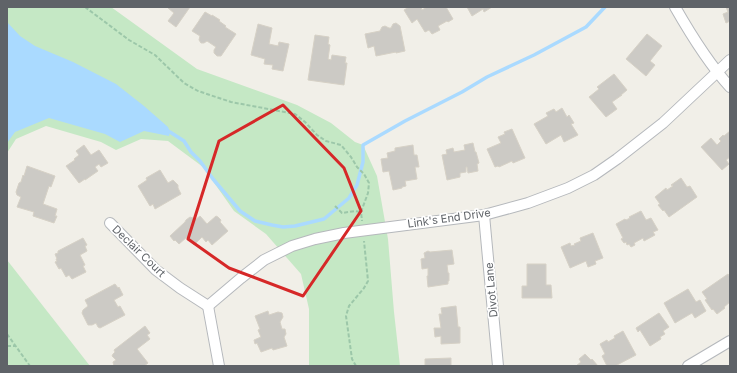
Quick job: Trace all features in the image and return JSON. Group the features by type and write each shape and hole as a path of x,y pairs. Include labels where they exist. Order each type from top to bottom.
{"street":[{"path":"675,7 697,45 716,72 730,87"},
{"name":"Link's End Drive","path":"208,306 264,260 292,246 315,238 363,230 484,215 528,203 568,188 594,175 663,123 730,60"},
{"name":"Divot Lane","path":"484,215 498,366"},
{"name":"Declair Court","path":"110,223 156,270 208,306"},
{"path":"208,306 219,366"},
{"path":"688,366 730,341"}],"path":[{"path":"85,7 129,40 155,55 184,83 198,91 231,102 295,114 317,135 326,141 341,145 364,174 369,182 368,193 361,212 368,281 349,306 346,316 352,359 356,366"},
{"path":"335,206 342,213 355,211 361,212"},
{"path":"7,334 30,366"},
{"path":"7,346 16,346"}],"highlighted area":[{"path":"283,105 344,168 361,211 303,296 229,268 188,239 219,141"}],"green space":[{"path":"7,7 111,7 197,69 297,105 331,123 355,142 363,145 377,176 388,239 400,366 309,366 309,309 301,274 266,234 234,211 203,167 168,141 141,139 116,150 101,142 46,126 16,139 7,153"},
{"path":"7,260 90,366 7,366"}],"water":[{"path":"7,22 20,36 35,46 73,62 116,84 168,127 170,132 169,136 144,131 120,142 105,134 49,118 15,132 7,143"}],"building":[{"path":"168,7 190,7 176,27 168,21 174,13"},
{"path":"409,7 421,7 422,10 427,7 446,7 453,19 438,26 440,30 432,34 429,30 425,32 417,19 412,23 404,10"},
{"path":"467,7 492,7 484,12 483,9 472,16"},
{"path":"726,7 730,7 730,21 726,23 723,14 728,12"},
{"path":"205,12 220,20 219,21 226,26 225,27 236,34 221,56 217,56 214,53 216,47 207,41 201,43 199,40 200,36 192,31"},
{"path":"396,23 400,26 405,51 376,56 374,46 368,48 365,34 380,31 382,27 385,26 391,28 393,24"},
{"path":"258,24 272,28 269,44 278,46 279,42 289,44 283,71 272,69 273,65 264,64 265,59 251,55"},
{"path":"647,34 662,46 650,61 655,65 646,76 626,59"},
{"path":"315,35 329,37 328,44 330,45 328,59 331,60 332,55 346,57 345,63 347,63 344,85 308,80"},
{"path":"614,74 627,90 612,102 617,109 606,117 589,97 599,89 597,87"},
{"path":"562,108 567,117 569,115 574,123 571,124 578,135 564,142 561,135 546,144 534,124 548,116 546,113 554,109 556,112"},
{"path":"512,129 525,158 513,163 512,161 499,167 495,167 487,149 501,143 498,137 505,134 504,132"},
{"path":"730,131 730,157 726,160 729,164 722,170 701,147 711,138 717,145 721,141 719,139"},
{"path":"473,143 479,163 477,164 478,171 468,173 466,167 466,172 460,173 460,177 447,180 442,155 447,154 446,150 453,148 454,152 465,150 464,145"},
{"path":"84,145 91,155 99,150 108,163 101,167 99,164 95,167 98,171 79,183 66,166 75,160 74,159 79,155 76,151"},
{"path":"413,145 414,155 417,155 419,167 415,167 417,179 405,181 406,186 393,190 389,171 383,172 381,159 388,158 387,153 395,151 395,148"},
{"path":"27,166 55,176 51,187 49,186 43,204 57,209 55,216 57,216 54,223 33,216 34,212 17,207 21,197 17,195 16,192"},
{"path":"160,170 168,183 173,180 178,185 181,194 155,209 153,204 150,206 138,186 147,180 146,178"},
{"path":"681,178 687,187 690,186 697,197 669,217 658,205 660,204 655,197 666,188 667,190 673,186 671,185"},
{"path":"641,211 646,220 651,218 658,230 653,232 655,235 644,241 643,238 634,243 635,245 631,247 629,244 627,245 626,242 624,243 621,239 623,238 616,224"},
{"path":"200,216 207,224 216,216 218,217 221,220 220,222 228,231 212,245 208,240 206,242 202,237 194,245 187,237 179,244 175,240 174,241 170,236 186,220 190,217 195,220"},
{"path":"593,233 603,258 595,261 596,264 588,267 586,261 570,268 561,247 570,243 571,246 575,245 574,244 581,241 580,238"},
{"path":"83,238 87,245 85,246 87,251 80,255 85,265 83,266 86,272 72,279 69,275 66,277 61,268 59,269 55,262 57,259 55,254"},
{"path":"452,250 454,264 447,265 449,273 448,284 428,287 428,268 422,269 421,259 425,258 424,253 428,251"},
{"path":"527,264 546,264 546,285 551,285 552,298 522,298 522,286 527,286"},
{"path":"728,274 730,277 730,302 717,314 705,300 707,299 702,292"},
{"path":"115,284 118,288 119,287 123,295 114,300 118,307 120,306 125,315 100,328 96,323 88,325 82,313 88,306 85,300"},
{"path":"688,289 696,302 700,300 706,311 695,318 692,313 675,323 664,303"},
{"path":"456,306 458,327 460,327 460,343 441,344 441,336 435,337 434,328 441,328 439,314 442,314 441,308"},
{"path":"268,311 269,315 278,312 282,313 283,317 280,322 282,329 285,329 286,334 284,337 287,346 273,350 272,348 261,352 254,340 261,337 258,330 260,329 255,316"},
{"path":"659,313 669,327 663,331 665,334 660,337 661,339 650,346 640,330 638,332 636,328"},
{"path":"145,326 150,333 147,335 150,339 137,349 148,363 144,366 114,366 113,362 116,360 112,356 115,352 114,350"},
{"path":"623,331 636,355 615,366 607,366 602,356 605,354 600,344 607,340 608,342 615,338 614,336"},
{"path":"585,354 598,366 576,366 581,362 579,359"},
{"path":"451,358 451,366 425,366 425,359"}],"waterway":[{"path":"166,130 184,141 191,152 240,211 255,221 283,227 295,226 324,219 349,198 357,185 363,162 363,145 487,77 534,55 586,27 605,7"}]}
